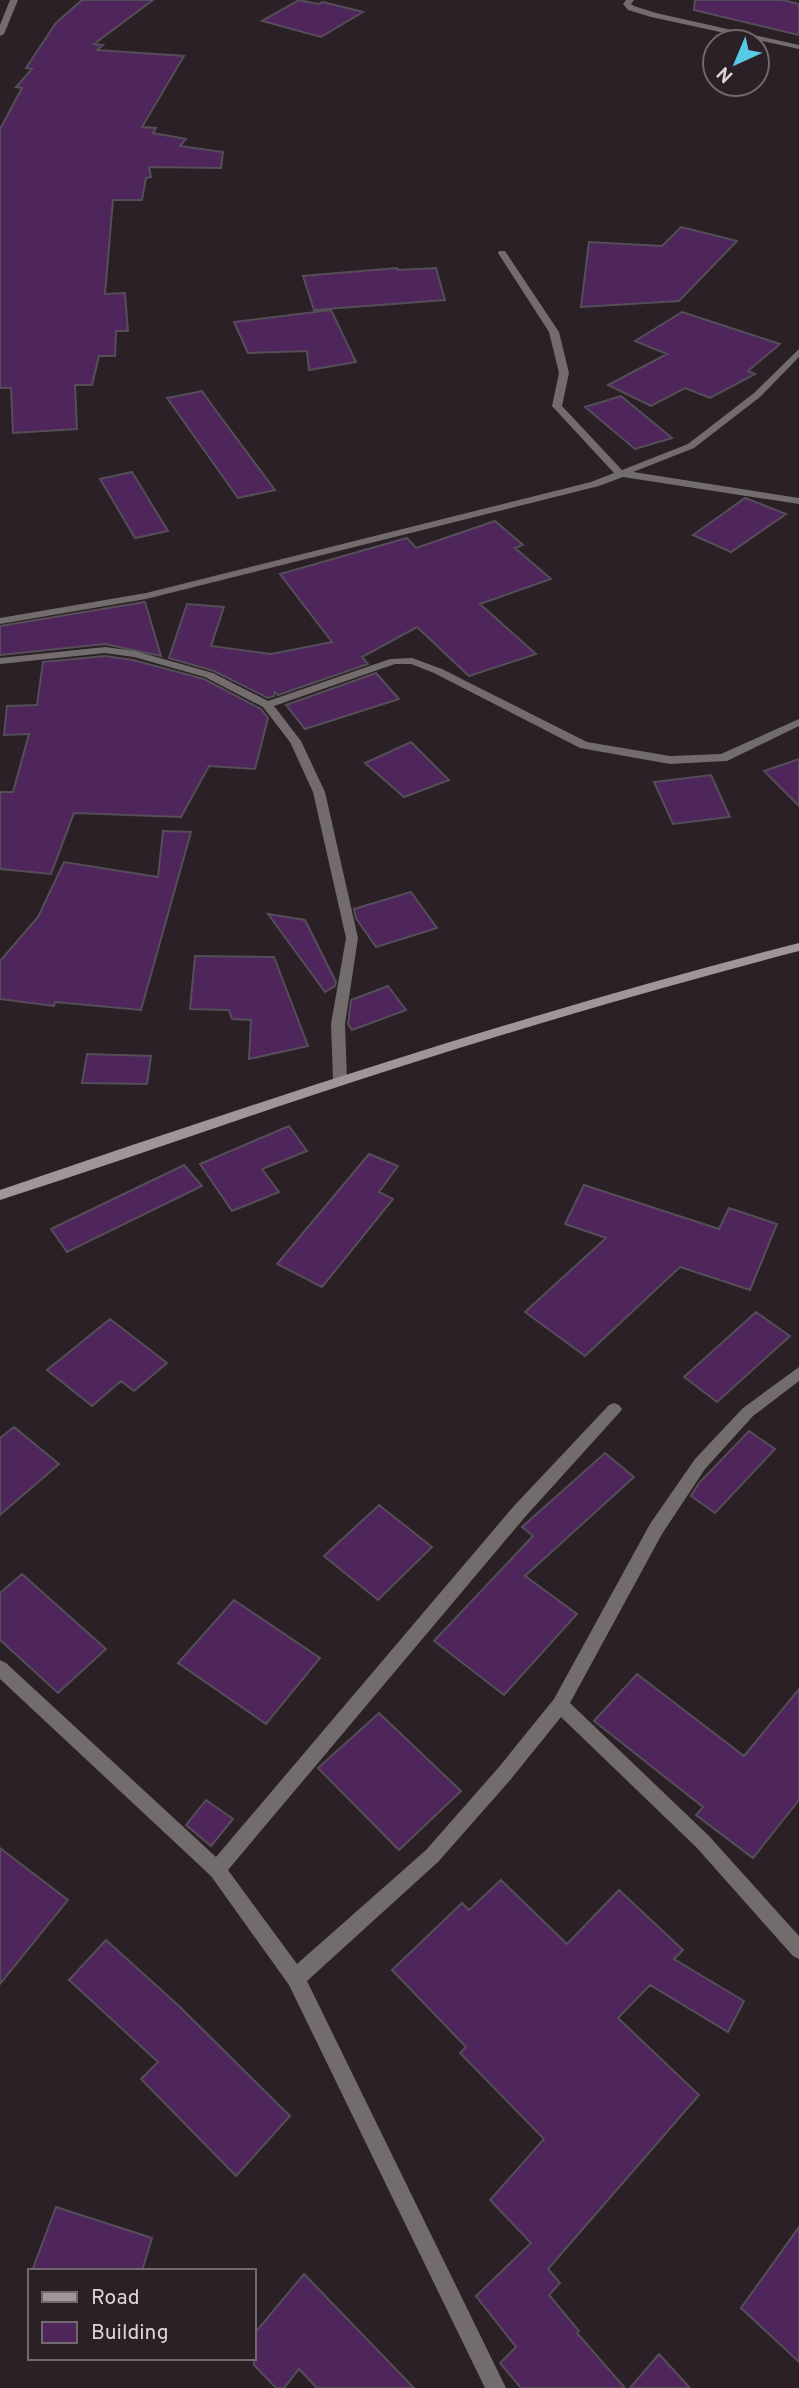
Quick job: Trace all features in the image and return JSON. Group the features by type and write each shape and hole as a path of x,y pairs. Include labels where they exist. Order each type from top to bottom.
{"main road":[{"path":"0,1195 340,1080 682,976 799,947"}],"street":[{"path":"0,34 14,0"},
{"path":"630,0 627,4 631,8 654,15 799,47"},
{"path":"502,254 554,332 564,373 557,406 619,473 799,501"},
{"path":"0,621 146,596 595,484 691,446 757,396 799,352"},
{"path":"0,661 105,650 135,654 209,675 267,705 295,741 319,792 352,937 338,1024 340,1080"},
{"path":"267,705 394,662 412,661 439,670 584,745 670,760 723,758 799,722"},
{"path":"296,1978 432,1856 505,1773 560,1705 656,1529 700,1464 748,1412 799,1373"},
{"path":"217,1870 510,1522 614,1409"},
{"path":"0,1668 217,1870 296,1978 496,2388"},
{"path":"560,1705 704,1842 799,1950"}],"building":[{"path":"82,0 153,0 94,44 103,45 97,50 184,56 142,127 156,128 153,133 186,139 180,146 223,152 221,168 149,167 151,177 146,178 142,200 113,200 105,294 125,293 128,331 116,331 115,356 99,356 92,385 75,385 77,429 13,433 11,388 0,388 0,129 22,88 16,87 32,69 26,68 56,23"},
{"path":"299,0 318,4 323,2 363,12 321,37 262,21"},
{"path":"695,0 783,0 799,4 799,35 771,28 694,10"},
{"path":"681,227 737,241 679,301 581,307 589,242 662,246"},
{"path":"397,268 436,268 445,300 314,310 303,276"},
{"path":"331,310 356,362 309,370 307,351 248,353 234,322"},
{"path":"682,312 780,344 748,371 755,374 710,398 685,388 651,406 608,385 667,354 635,341"},
{"path":"202,391 275,490 238,498 167,398"},
{"path":"621,396 672,438 635,449 585,407"},
{"path":"132,472 168,531 135,538 100,479"},
{"path":"745,498 786,514 731,552 693,535"},
{"path":"495,521 523,545 515,548 551,579 480,604 536,654 469,676 417,627 362,657 368,664 278,695 275,692 274,696 268,698 214,671 169,658 187,604 224,607 211,646 271,654 332,642 280,574 407,538 416,548"},
{"path":"145,602 161,656 105,644 0,655 0,626"},
{"path":"105,656 133,660 204,679 261,709 268,718 255,769 209,766 181,817 74,813 51,874 0,869 0,792 13,792 29,734 4,735 7,706 37,705 43,662"},
{"path":"376,673 399,699 305,729 286,705"},
{"path":"411,742 449,780 404,797 365,763"},
{"path":"799,759 799,806 764,771"},
{"path":"711,775 730,817 673,824 654,782"},
{"path":"163,831 191,832 141,1010 55,1002 54,1006 0,999 0,961 38,917 64,862 158,877"},
{"path":"411,892 437,928 376,947 356,918 354,909"},
{"path":"268,914 305,920 336,982 335,986 325,992"},
{"path":"195,956 274,957 308,1046 249,1059 251,1020 232,1019 229,1010 190,1009"},
{"path":"388,986 406,1010 352,1030 348,1024 351,1000"},
{"path":"87,1054 151,1056 147,1084 82,1083"},
{"path":"289,1126 307,1151 262,1169 279,1192 232,1211 200,1164"},
{"path":"369,1154 398,1166 379,1192 393,1199 322,1287 277,1264"},
{"path":"184,1165 202,1186 67,1252 51,1229"},
{"path":"584,1185 719,1229 729,1208 777,1224 750,1290 680,1267 585,1356 525,1312 606,1238 565,1224"},
{"path":"756,1312 790,1336 717,1402 684,1377"},
{"path":"110,1319 167,1363 134,1391 121,1381 92,1406 47,1370"},
{"path":"14,1427 59,1464 0,1515 0,1438"},
{"path":"749,1431 775,1449 715,1513 691,1496 699,1483"},
{"path":"605,1453 634,1477 525,1576 577,1614 504,1695 434,1641 533,1536 522,1527"},
{"path":"379,1505 432,1547 378,1600 324,1556"},
{"path":"22,1574 106,1649 58,1693 0,1640 0,1593"},
{"path":"234,1600 320,1658 266,1724 178,1663"},
{"path":"637,1674 744,1756 799,1689 799,1800 753,1858 696,1815 703,1807 594,1721"},
{"path":"379,1713 461,1791 399,1850 318,1768"},
{"path":"206,1800 233,1819 211,1846 186,1825"},
{"path":"0,1848 68,1900 0,1984"},
{"path":"501,1880 567,1944 619,1890 683,1950 674,1959 744,2001 728,2032 650,1985 618,2018 699,2095 548,2269 560,2283 549,2295 579,2331 577,2333 625,2388 521,2388 500,2363 516,2347 476,2296 531,2243 490,2200 544,2139 460,2053 466,2047 392,1970 462,1903 469,1910"},
{"path":"106,1940 179,2006 290,2116 236,2176 141,2079 158,2062 69,1980"},
{"path":"56,2207 152,2238 143,2269 33,2269"},
{"path":"799,2227 799,2362 741,2308"},
{"path":"304,2274 414,2388 317,2388 299,2369 284,2388 276,2388 254,2365 256,2332"},
{"path":"659,2354 690,2388 630,2388"}]}
